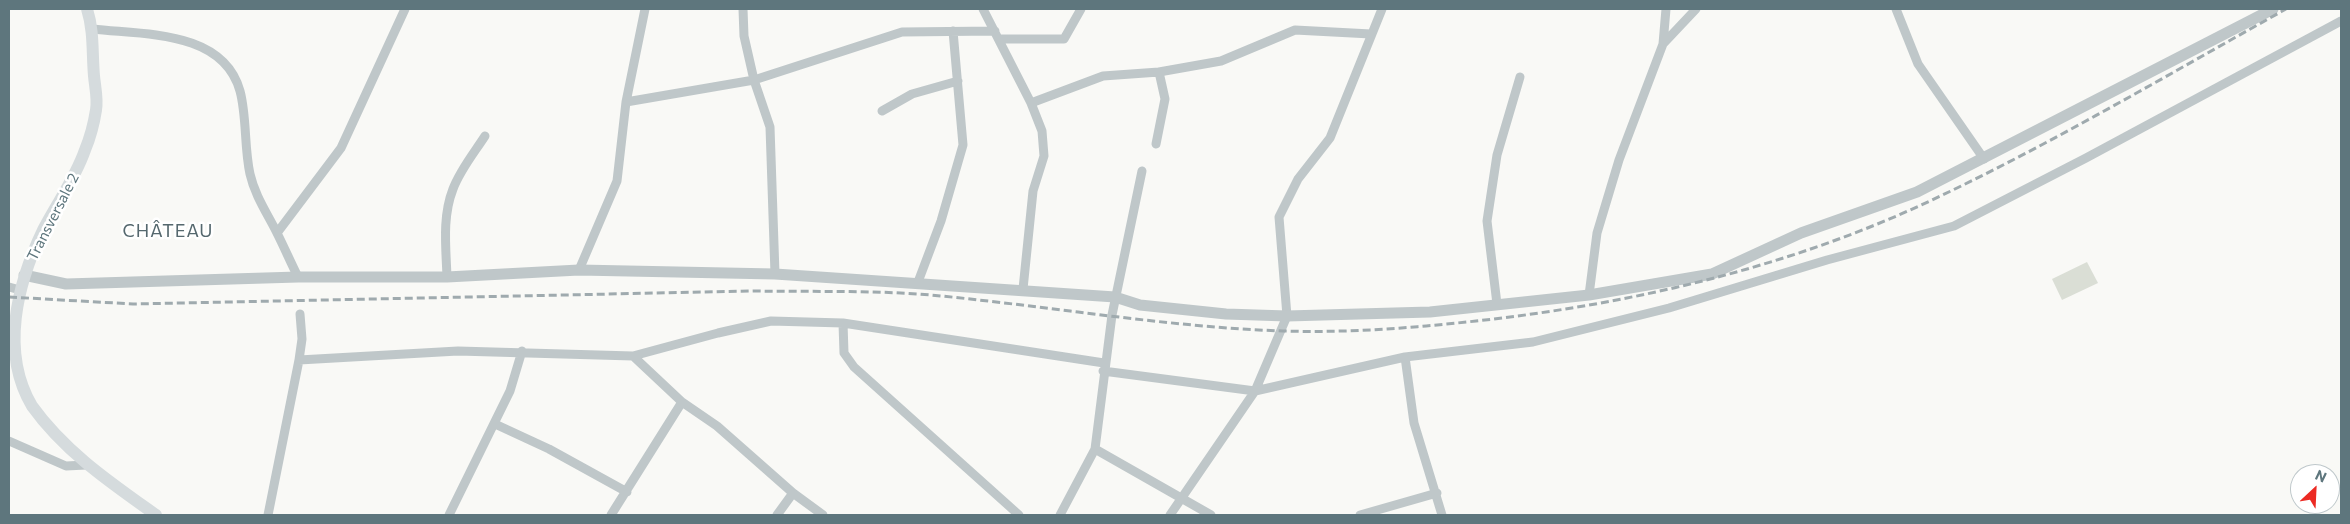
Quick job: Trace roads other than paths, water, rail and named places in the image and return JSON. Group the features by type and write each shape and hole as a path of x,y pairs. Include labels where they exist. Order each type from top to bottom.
{"main road":[{"name":"Transversale 2","path":"87,9 93,29 96,109 86,149 70,186 44,230 24,275 14,289 10,319 13,356 18,381 31,405 56,436 86,465 156,515"}],"street":[{"path":"277,232 341,148 405,9"},
{"path":"579,270 616,181 626,102 645,9"},
{"path":"744,9 744,36 754,80 770,127 775,274"},
{"path":"984,9 1031,103 1042,131 1044,156 1033,191 1023,290"},
{"path":"626,102 754,80 902,32 953,31 1064,39 1081,9"},
{"path":"1170,515 1255,390 1287,316 1279,217 1298,179 1330,138 1382,9"},
{"path":"1589,295 1597,233 1619,160 1663,44 1666,9"},
{"path":"1663,44 1696,9"},
{"path":"1896,9 1918,64 1984,159"},
{"path":"24,275 66,284 298,278 447,277 579,270 775,274 918,282 1115,297 1159,307 1226,314 1287,316 1430,312 1589,295 1712,274 1800,233 1917,192 2269,10"},
{"path":"299,360 458,351 522,351 633,356 718,333 772,321 843,323 1104,367 1255,390 1405,357 1533,342 1669,308 1827,260 1954,226 2086,158 2341,21"},
{"path":"93,29 190,40 215,54 233,70 240,92 250,173 260,203 277,232 298,278"},
{"path":"1031,103 1102,76 1159,72 1221,62 1295,30 1371,34"},
{"path":"918,282 941,221 963,145 953,31"},
{"path":"1156,144 1165,98 1159,72"},
{"path":"1498,304 1487,220 1497,155 1520,77"},
{"path":"882,111 912,94 958,81"},
{"path":"447,277 445,227 449,200 454,187 485,136"},
{"path":"1060,515 1095,449 1104,367 1115,297 1142,171"},
{"path":"268,515 299,360 302,339 300,314"},
{"path":"843,323 844,353 854,367 1019,515"},
{"path":"449,515 510,391 522,351"},
{"path":"633,356 682,402 717,426 793,493 823,515"},
{"path":"1405,357 1414,422 1437,493 1442,515"},
{"path":"611,515 682,402"},
{"path":"495,424 549,449 627,492"},
{"path":"9,441 66,466 86,465"},
{"path":"1095,449 1211,515"},
{"path":"777,515 793,493"},
{"path":"1360,515 1437,493"}],"railway":[{"path":"9,297 133,304 754,291 909,293 1151,321 1283,331 1356,331 1404,328 1535,314 1651,293 1709,279 1823,245 1878,224 1932,200 2022,155 2286,9"}],"district":[{"name":"CHÂTEAU","path":"168,231"}]}
